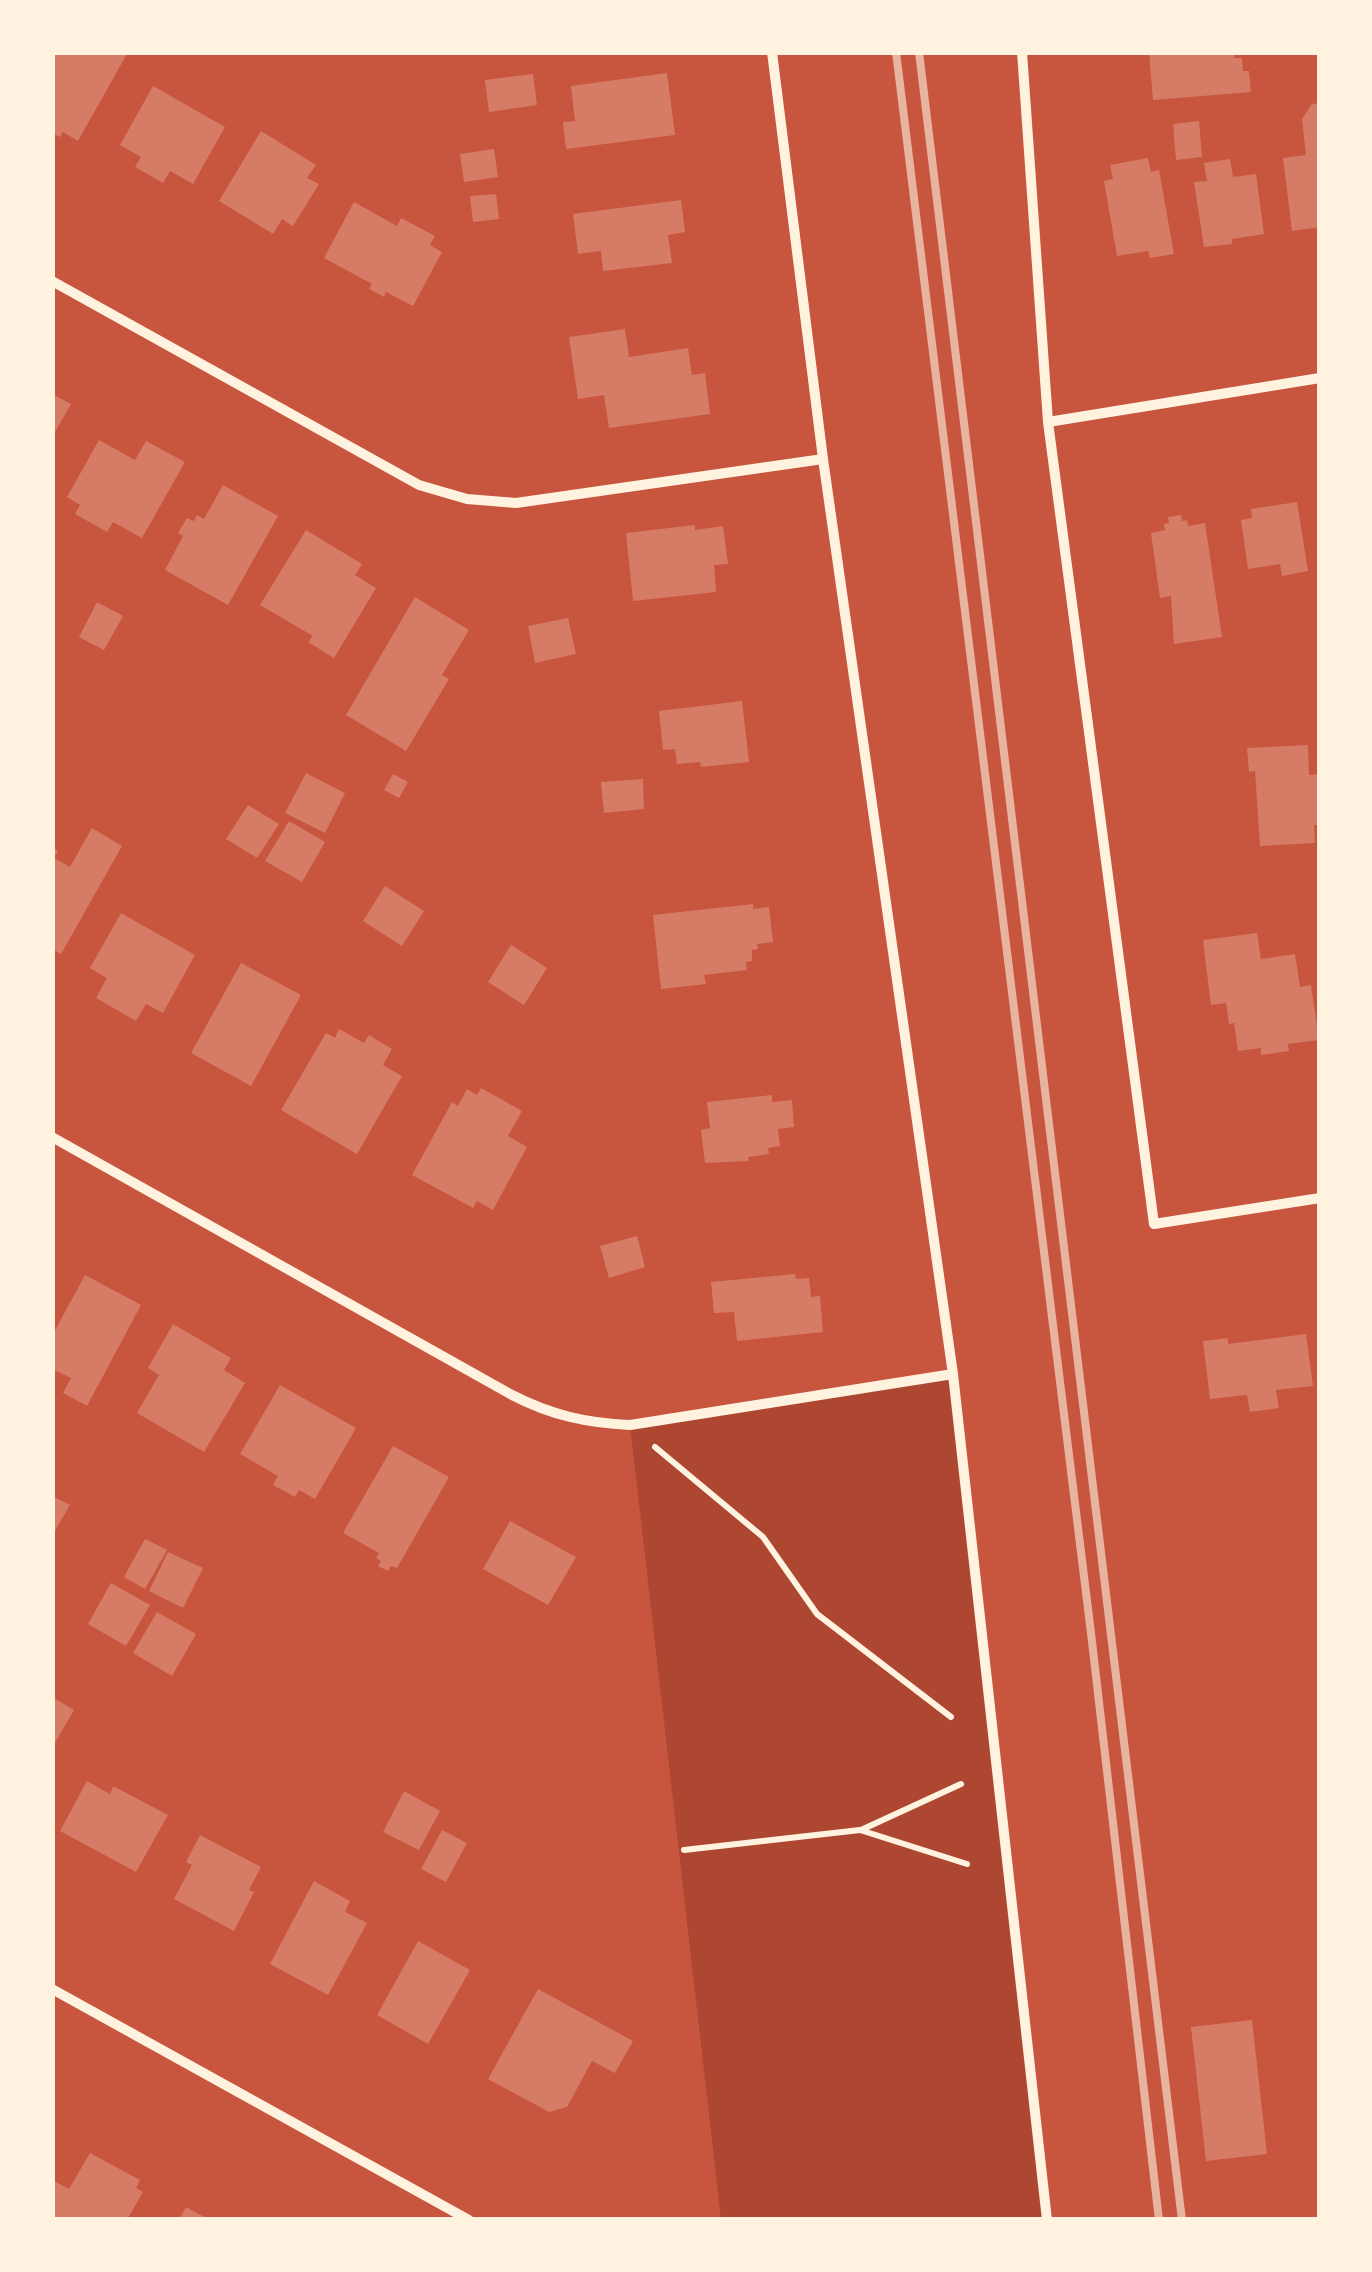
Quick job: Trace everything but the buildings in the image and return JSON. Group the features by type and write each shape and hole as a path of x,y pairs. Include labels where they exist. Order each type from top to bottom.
{"street":[{"path":"772,52 824,459 953,1374 1047,2220"},
{"path":"1022,52 1048,422 1154,1224 1320,1198"},
{"path":"52,281 419,485 467,500 516,503 824,459"},
{"path":"1048,422 1320,378"},
{"path":"52,1137 545,1412 587,1423 630,1426 953,1374"},
{"path":"52,1988 468,2220"}],"path":[{"path":"630,1426 763,1537 817,1614 951,1717"},
{"path":"684,1850 860,1830 960,1784"},
{"path":"860,1830 968,1864"}],"shaded area":[{"path":"953,1374 1047,2219 721,2219 630,1425"}],"railway":[{"path":"896,52 1091,1633 1159,2220"},
{"path":"919,52 1182,2220"}]}
